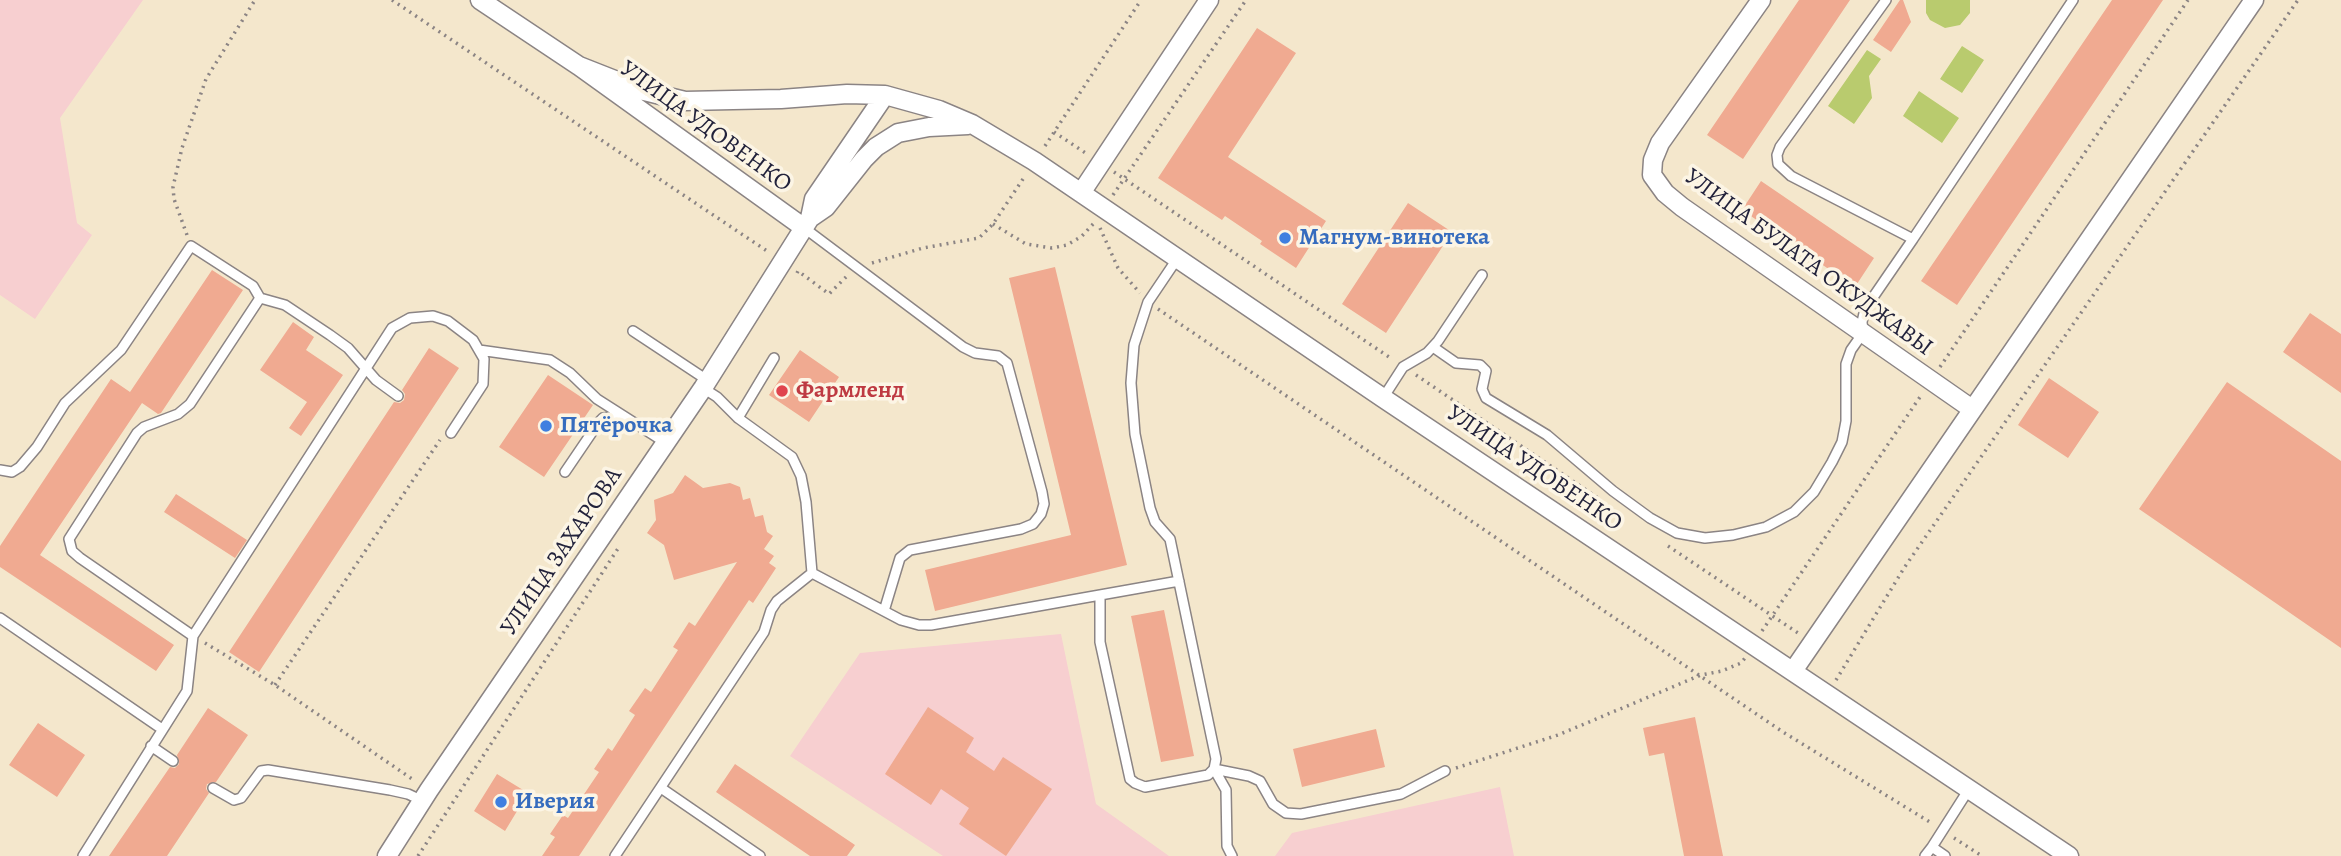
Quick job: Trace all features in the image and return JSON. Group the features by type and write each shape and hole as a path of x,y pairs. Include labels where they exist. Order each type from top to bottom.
{"street":[{"name":"УЛИЦА УДОВЕНКО","path":"480,0 807,223"},
{"path":"1081,193 1209,0"},
{"name":"УЛИЦА БУЛАТА ОКУДЖАВЫ","path":"1761,0 1660,143 1653,160 1653,175 1665,193 1682,207 1972,409"},
{"path":"1793,671 2254,0"},
{"name":"УЛИЦА УДОВЕНКО","path":"579,66 640,89 685,101 789,99 847,94 886,95 939,110 972,124 1034,161 1383,398 2069,856"},
{"path":"807,223 814,199 886,95"},
{"path":"898,133 906,119 910,102"},
{"path":"898,133 929,127 972,124"},
{"name":"УЛИЦА ЗАХАРОВА","path":"387,856 666,443 807,223 826,207 876,147 898,133"}],"lane":[{"path":"1886,0 1776,155 1778,164 1791,176 1913,239"},
{"path":"1433,347 1456,363 1480,365 1486,371 1482,389 1486,398 1546,435 1613,491 1650,518 1677,533 1705,538 1766,527 1794,512 1814,492 1842,442 1846,421 1846,364 1851,350 1863,333 1865,309 2073,0"},
{"path":"807,223 857,267 963,346 975,353 998,356 1007,363 1044,503 1041,514 1033,524 1021,529 910,550 900,558 884,611"},
{"path":"0,470 12,472 20,467 37,447 65,403 121,350 191,246 253,286 260,298"},
{"path":"1100,595 1100,642 1130,779 1145,787 1208,775 1214,769 1216,759 1170,539 1155,522 1150,508 1135,434 1131,383 1134,345 1148,302 1177,259"},
{"path":"1383,398 1403,367 1419,359 1433,347 1482,275"},
{"path":"260,298 269,298 285,304 348,348 365,368 398,396"},
{"path":"193,636 79,558 72,551 69,539 137,433 144,427 178,414 190,404 260,298"},
{"path":"83,856 187,691 193,636 392,328 410,318 433,316 448,321 473,340 484,359 484,384 449,431"},
{"path":"633,331 705,384 738,418 792,457 801,476 806,502 812,573"},
{"path":"478,349 550,360 570,373 597,399 666,443"},
{"path":"738,418 775,358"},
{"path":"565,472 603,418 622,416"},
{"path":"812,573 901,620 919,625 1179,581"},
{"path":"614,856 764,632 777,601 812,573"},
{"path":"0,618 162,729"},
{"path":"151,746 173,761"},
{"path":"1214,769 1250,776 1260,781 1273,804 1286,813 1301,814 1401,794 1445,771"},
{"path":"1214,769 1226,790 1227,846 1232,856"},
{"path":"213,788 234,800 241,798 261,771 268,770 426,796"},
{"path":"661,788 760,856"},
{"path":"1926,856 1969,789"},
{"path":"1932,847 1945,856"}],"path":[{"path":"191,246 174,199 173,187 182,148 206,79 255,0"},
{"path":"392,0 829,294 857,267 922,248 979,239 993,224 1141,0"},
{"path":"1445,771 1558,735 1701,675 1722,671 1741,663 2188,0"},
{"path":"1827,694 1905,568 2298,0"},
{"path":"1054,132 1600,499"},
{"path":"1096,220 1118,268 1148,302 1783,732 1982,856"},
{"path":"790,283 798,271"},
{"path":"275,685 449,431"},
{"path":"1657,538 1813,643"},
{"path":"418,856 621,544"},
{"path":"193,636 275,685 426,796 451,806"}],"shaded area":[{"path":"0,0 143,0 60,118 77,223 92,235 35,319 0,295"},
{"path":"1061,634 1096,804 1169,856 943,856 790,756 860,653"},
{"path":"1500,787 1514,856 1275,856 1292,833"}],"green space":[{"path":"1926,0 1970,0 1970,13 1960,25 1945,28 1930,20 1926,13"},
{"path":"1962,46 1984,60 1962,93 1940,79"},
{"path":"1867,50 1881,59 1869,76 1872,98 1854,124 1828,106"},
{"path":"1919,91 1959,118 1942,143 1903,116"}],"building":[{"path":"1799,0 1850,0 1743,159 1707,135"},
{"path":"1900,0 1903,0 1911,22 1891,52 1873,40"},
{"path":"2112,0 2163,0 1957,305 1921,281"},
{"path":"1257,28 1296,53 1228,157 1326,221 1296,268 1225,216 1222,220 1158,178"},
{"path":"1761,181 1874,258 1855,287 1742,210"},
{"path":"1408,203 1452,232 1386,333 1342,304"},
{"path":"1055,267 1127,565 935,611 925,570 1071,535 1009,278"},
{"path":"212,270 243,290 161,413 158,414 142,403 40,555 174,645 156,671 0,567 0,546 111,379 130,392"},
{"path":"2310,313 2341,334 2341,393 2283,352"},
{"path":"293,322 314,337 306,350 343,375 301,436 289,428 307,402 260,370"},
{"path":"429,348 459,368 259,672 229,652 394,402 400,403 404,400 405,394 402,390"},
{"path":"800,350 839,377 809,422 769,395"},
{"name":"Пятёрочка","path":"548,375 593,405 544,477 499,447"},
{"path":"2049,378 2099,412 2068,458 2018,425"},
{"path":"2227,382 2341,461 2341,648 2139,509"},
{"path":"685,475 703,488 730,483 740,487 743,500 750,498 755,517 763,515 767,532 773,536 764,549 774,556 769,563 776,568 753,603 749,600 579,856 542,856 555,837 550,834 563,815 568,818 599,772 594,769 608,748 612,751 635,715 629,711 645,688 651,692 678,650 673,647 689,622 695,626 737,562 674,580 664,545 647,533 656,520 654,500 673,493"},
{"path":"176,494 247,540 235,558 164,512"},
{"path":"1164,610 1194,756 1161,762 1131,616"},
{"path":"928,707 974,738 966,752 994,771 1003,757 1052,789 1006,856 959,824 969,808 941,789 931,805 885,774"},
{"path":"208,708 248,735 216,782 207,784 209,793 167,856 109,856 170,767 175,768 179,764 177,755"},
{"path":"1695,717 1723,856 1684,856 1664,753 1649,756 1643,728"},
{"path":"38,723 85,755 57,797 9,765"},
{"path":"1376,729 1385,767 1302,787 1293,749"},
{"path":"735,764 855,845 847,856 810,856 716,792"},
{"name":"Иверия","path":"497,774 528,793 505,831 474,811"}],"place":[{"name":"Магнум-винотека","path":"1285,238"},
{"name":"Фармленд","path":"782,391"},
{"name":"Пятёрочка","path":"546,426"},
{"name":"Иверия","path":"501,802"}]}
